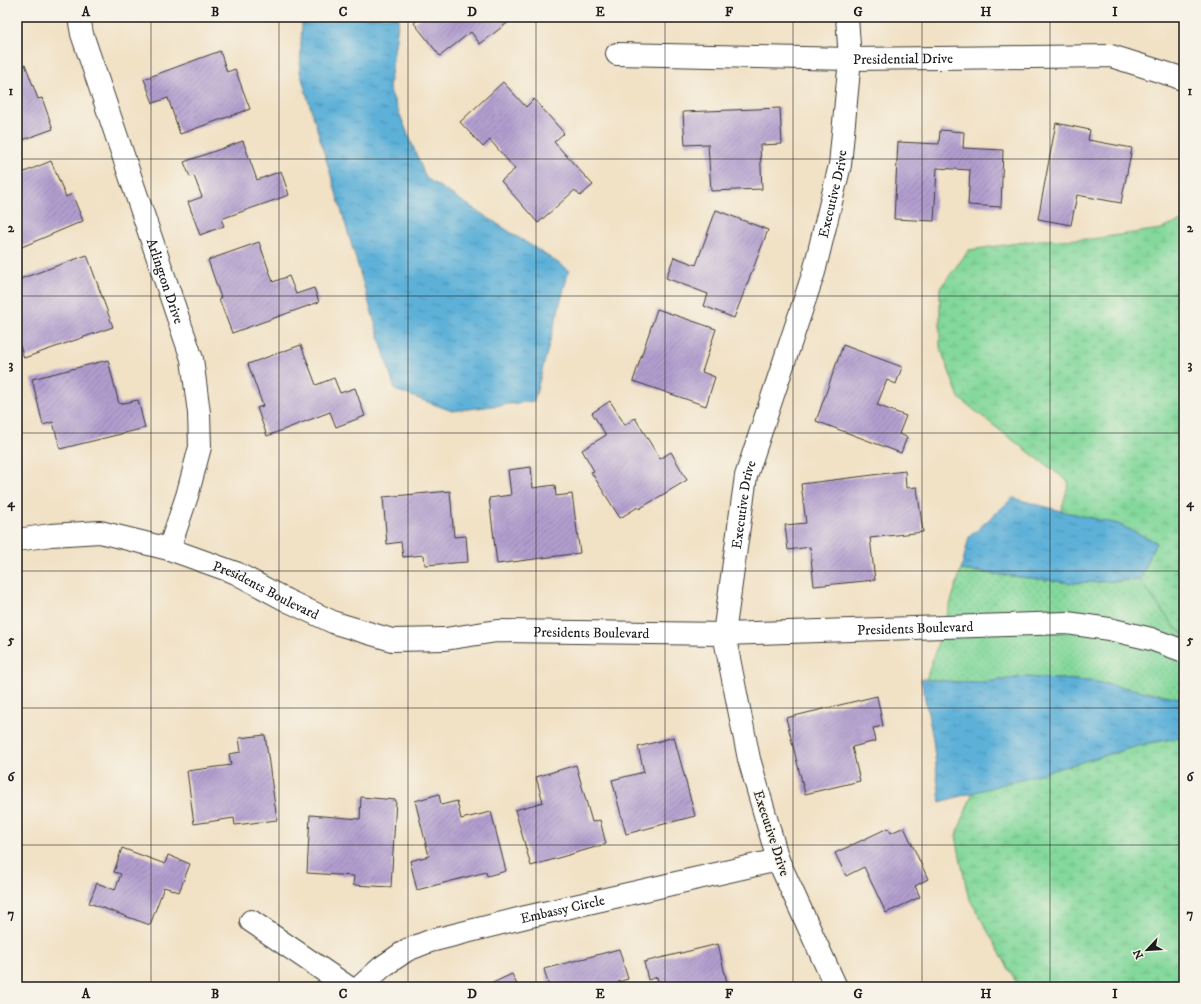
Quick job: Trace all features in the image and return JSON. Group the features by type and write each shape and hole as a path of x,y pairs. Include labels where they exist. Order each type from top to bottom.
{"street":[{"name":"Arlington Drive","path":"79,17 82,34 192,359 199,413 200,447 187,496 169,549"},
{"name":"Executive Drive","path":"836,987 778,860 749,759 724,634 746,476 814,272 840,165 850,59 847,17"},
{"name":"Presidential Drive","path":"617,54 850,59 1111,56 1184,80"},
{"name":"Presidents Boulevard","path":"17,540 51,535 100,532 169,549 236,573 288,601 335,623 392,640 445,639 497,631 724,634 1066,623 1109,629 1151,639 1184,651"},
{"name":"Embassy Circle","path":"360,987 382,967 407,950 430,942 526,918 778,860"},
{"path":"251,921 348,987"}],"green space":[{"path":"1184,220 1184,634 1175,629 1140,580 1156,542 1118,524 1061,511 1069,482 959,398 940,347 940,288 969,250 1039,240 1091,239 1161,229"},
{"path":"961,570 1072,583 1140,580 1175,628 1184,634 1184,701 1179,698 1090,681 1025,677 975,683 926,680"},
{"path":"1184,737 1184,987 1019,987 968,896 956,836 973,792 1149,743"}],"water":[{"path":"302,17 399,17 389,88 426,178 569,270 534,401 452,411 395,390 300,72"},
{"path":"1013,498 1118,524 1156,542 1140,580 1072,583 961,570 969,537"},
{"path":"1025,677 1090,681 1179,698 1184,701 1184,737 1149,743 940,802 933,739 921,679 975,683"}],"building":[{"path":"17,17 19,17 20,27 17,27"},
{"path":"421,17 515,17 480,44 471,32 440,56 414,23"},
{"path":"220,51 227,72 235,69 250,109 180,134 168,98 153,103 144,79"},
{"path":"25,64 38,99 42,98 53,129 17,142 17,67"},
{"path":"503,82 526,107 534,99 564,133 554,142 593,185 580,196 575,190 538,223 501,181 515,169 490,140 483,147 460,122"},
{"path":"780,108 782,144 760,145 762,189 711,191 708,144 685,145 683,112"},
{"path":"1056,123 1090,130 1088,140 1132,148 1121,203 1077,195 1071,225 1038,219"},
{"path":"940,130 964,132 963,148 1003,150 1001,207 968,205 970,170 937,168 934,221 894,219 898,142 939,144"},
{"path":"243,141 257,180 281,171 289,195 221,219 224,226 200,235 188,202 202,197 194,176 190,177 184,162"},
{"path":"51,161 66,197 72,194 83,221 17,249 17,175"},
{"path":"716,210 768,230 734,318 704,306 708,294 666,278 674,257 696,265"},
{"path":"259,242 273,282 289,276 296,294 314,288 319,302 232,333 219,299 221,298 208,260"},
{"path":"87,255 113,327 24,358 17,337 17,280"},
{"path":"657,309 716,329 702,372 715,377 706,406 633,381"},
{"path":"301,345 316,385 334,378 340,393 355,388 365,416 336,427 330,412 267,436 257,408 263,406 248,364"},
{"path":"843,345 902,367 896,384 887,380 877,405 906,416 899,434 907,437 901,453 816,421"},
{"path":"108,360 119,404 138,400 145,428 60,449 53,422 43,425 32,379"},
{"path":"610,401 625,425 635,418 660,459 671,452 687,480 639,509 638,507 620,518 591,472 594,471 582,450 606,435 592,413"},
{"path":"531,467 533,488 555,485 556,496 572,494 580,553 497,564 489,498 511,495 508,470"},
{"path":"905,471 906,488 917,487 923,532 870,538 875,580 814,586 810,547 788,550 785,525 806,523 801,484"},
{"path":"450,491 454,537 466,536 468,562 425,565 424,555 403,557 401,542 387,544 383,497"},
{"path":"877,696 883,726 873,728 876,741 852,747 860,781 805,794 786,718"},
{"path":"265,735 277,820 235,825 234,818 194,824 187,771 231,765 229,754 241,752 239,738"},
{"path":"674,737 695,816 626,834 612,780 644,772 638,747"},
{"path":"576,765 592,822 600,820 606,844 531,866 515,810 543,802 536,777"},
{"path":"439,794 441,805 457,801 461,819 491,812 506,871 487,876 486,872 417,890 410,861 429,856 415,801"},
{"path":"361,797 396,800 391,887 353,885 354,876 307,873 310,815 360,819"},
{"path":"904,827 928,879 915,886 920,897 886,913 864,867 846,876 835,853 888,828 891,833"},
{"path":"122,848 165,864 168,855 190,864 179,892 164,887 150,925 89,903 97,883 115,890 121,874 114,872"},
{"path":"718,944 728,987 660,987 657,977 648,980 644,962"},
{"path":"619,949 628,979 618,982 620,987 549,987 544,969"},
{"path":"512,974 518,987 484,987"}]}
